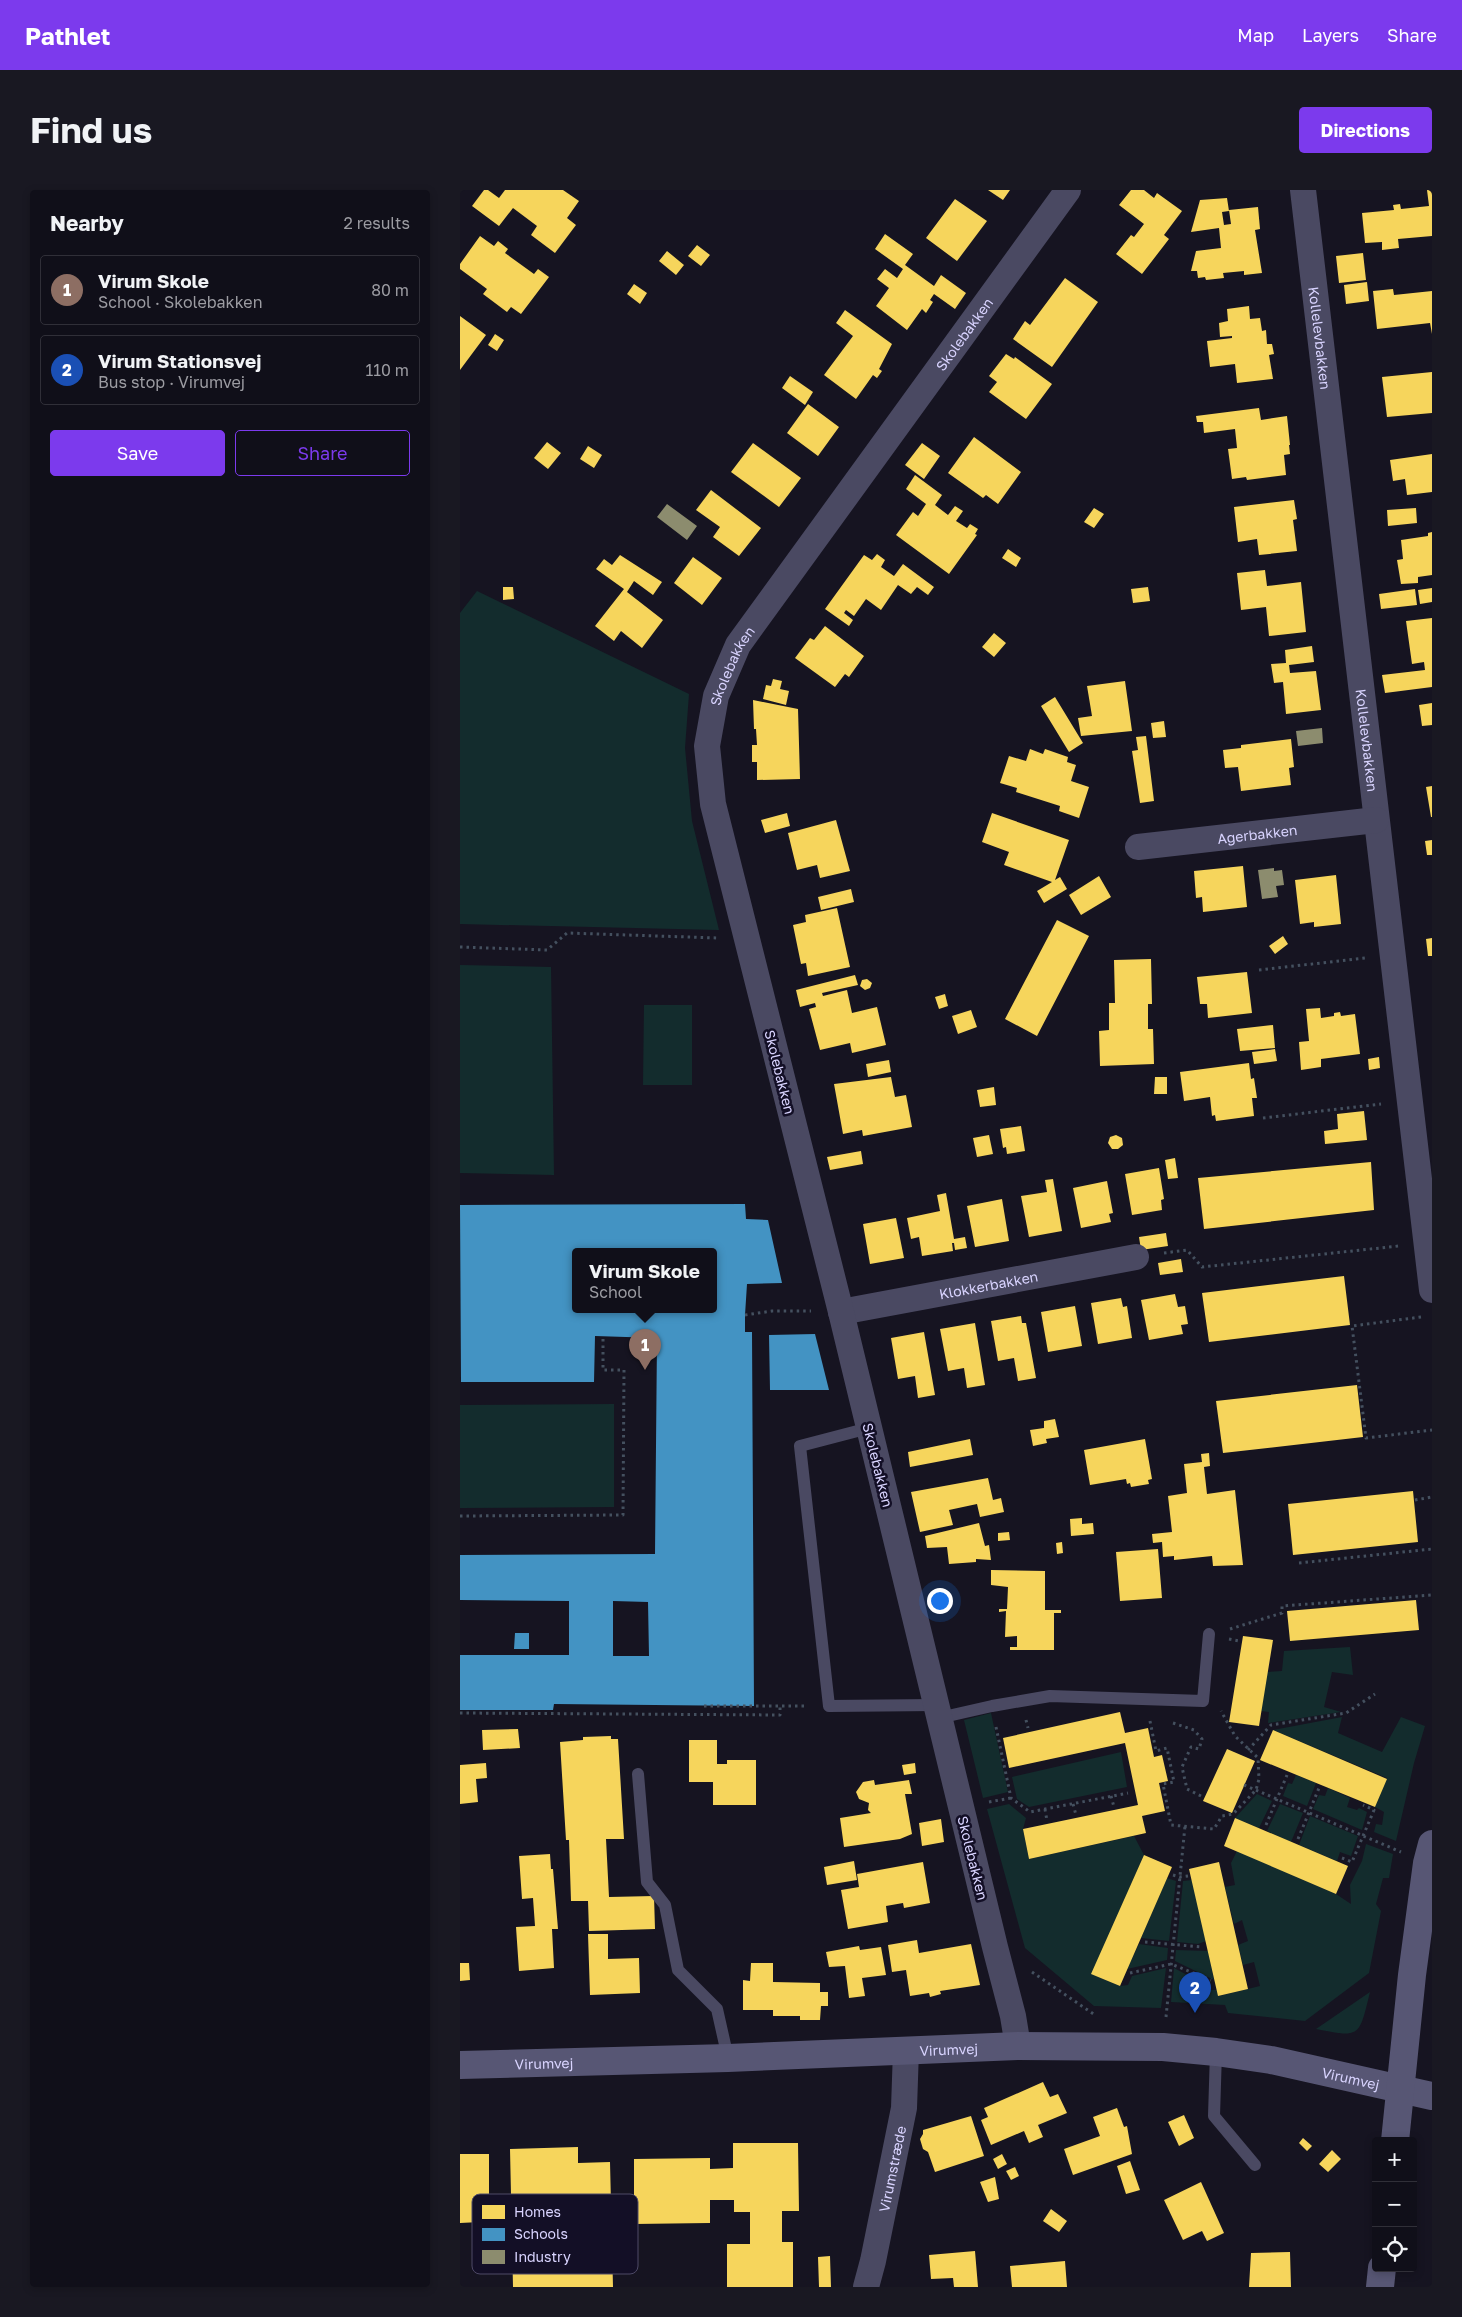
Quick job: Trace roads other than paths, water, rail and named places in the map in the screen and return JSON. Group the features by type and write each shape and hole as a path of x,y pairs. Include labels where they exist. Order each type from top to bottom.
{"street":[{"name":"Skolebakken","path":"1018,2046 1013,2016 994,1946 841,1312 713,804 707,746 716,696 738,645 1068,190"},
{"name":"Kollelevbakken","path":"1303,190 1432,1290"},
{"name":"Agerbakken","path":"1138,848 1376,820"},
{"name":"Klokkerbakken","path":"841,1312 1136,1257"},
{"path":"1395,2137 1411,1980 1427,1898 1430,1854"},
{"name":"Virumvej","path":"460,2065 728,2058 1018,2046 1163,2047 1216,2052 1293,2064 1432,2096"},
{"name":"Virumstræde","path":"866,2287 874,2261 904,2108 906,2050"},
{"path":"1380,2287 1382,2272"}],"lane":[{"path":"869,1428 800,1446 828,1706 938,1712 992,1706 1050,1696 1203,1701 1209,1634"},
{"path":"638,1774 647,1882 664,1905 678,1970 717,2009 728,2058"},
{"path":"1216,2052 1214,2116 1255,2165"}],"place":[{"name":"Virum Skole","path":"645,1370"},
{"name":"Virum Stationsvej","path":"1195,2013"}]}
